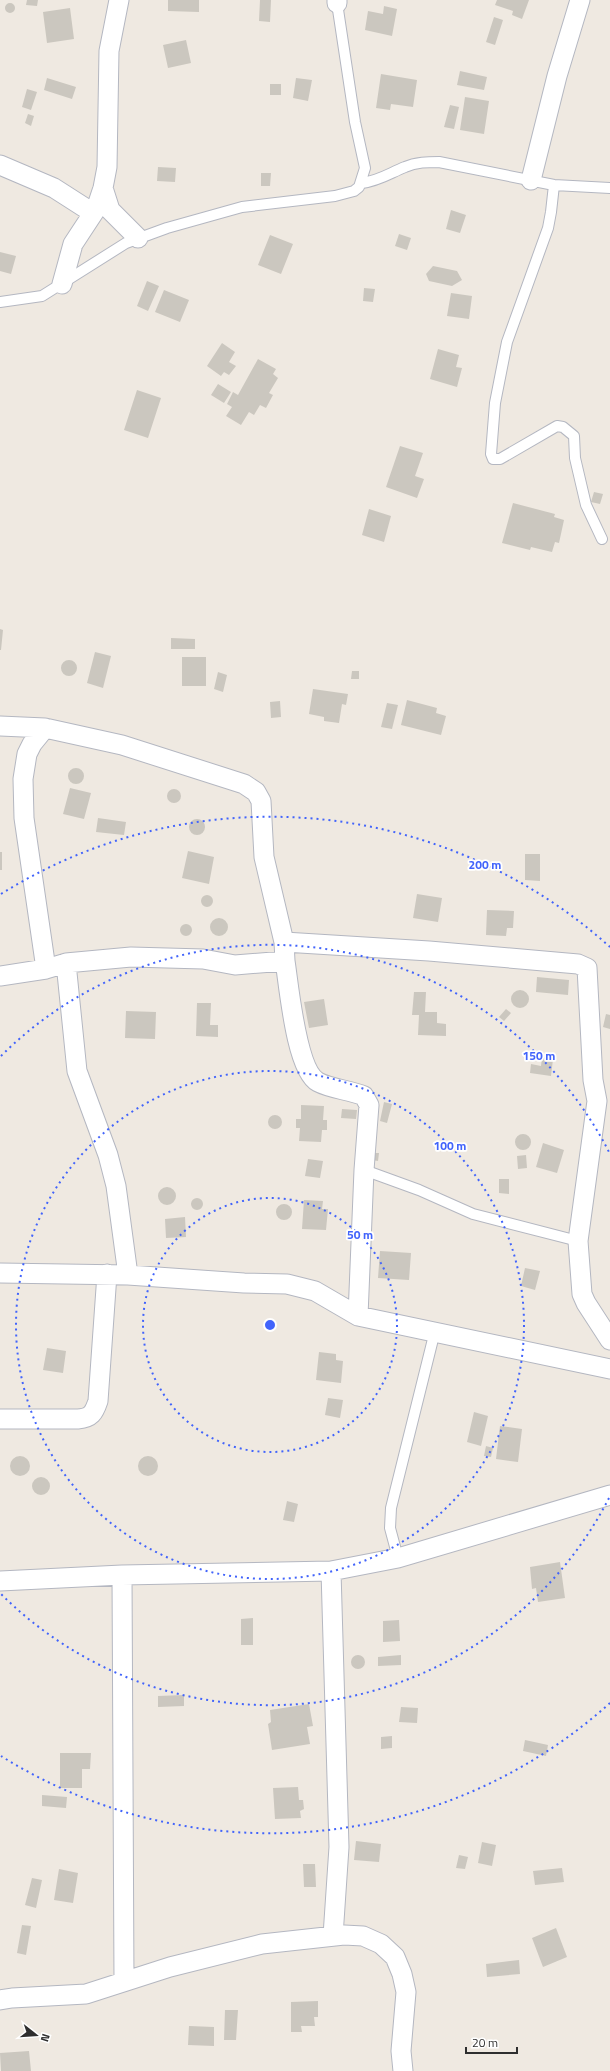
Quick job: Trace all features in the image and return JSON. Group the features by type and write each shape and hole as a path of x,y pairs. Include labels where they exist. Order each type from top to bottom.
{"street":[{"path":"62,284 73,244 93,213 103,188 106,167 109,51 119,0"},
{"path":"531,180 557,76 580,0"},
{"path":"0,165 54,188 93,213"},
{"path":"103,188 110,210 138,238"},
{"path":"0,726 45,728 122,745 244,784 256,792 261,801 266,867 284,951 298,1043 306,1070 318,1082 359,1094 368,1100 369,1110 364,1170 358,1316"},
{"path":"45,728 32,744 27,754 23,779 24,818 46,969"},
{"path":"0,976 46,969 66,963 131,958 208,960 235,965 284,951 429,951 578,964 585,966 588,973 593,1080 597,1101 578,1241 582,1294 586,1304 610,1340"},
{"path":"66,963 77,1071 108,1155 116,1186 128,1274"},
{"path":"0,1273 128,1274 244,1283 287,1284 320,1294 358,1316 394,1325 435,1331 610,1369"},
{"path":"0,1418 78,1419 87,1418 92,1414 98,1401 107,1274"},
{"path":"0,1581 122,1575 331,1571 398,1558 610,1495"},
{"path":"331,1571 339,1847 333,1936"},
{"path":"122,1575 124,1981"},
{"path":"0,2000 86,1994 124,1981 262,1944 333,1936 363,1936 381,1944 395,1957 406,1992 401,2051 403,2071"}],"lane":[{"path":"0,302 42,296 126,243 138,238 242,207 335,196 354,191 362,183 365,168 355,122 337,2"},
{"path":"362,183 376,181 406,166 423,162 439,162 554,185 610,188"},
{"path":"554,185 552,212 548,228 507,342 495,403 491,454 493,459 500,459 556,426 569,430 574,436 575,458 586,505 602,540"},
{"path":"364,1170 419,1190 473,1214 578,1241"},
{"path":"398,1558 390,1528 391,1508 435,1331"}],"building":[{"path":"27,0 38,0 37,6 26,5"},
{"path":"168,0 199,0 199,12 168,11"},
{"path":"260,0 271,0 270,22 259,21"},
{"path":"497,0 529,0 522,19 512,15 513,11 495,5"},
{"path":"8,3 12,3 14,4 14,12 8,13 5,10 5,6"},
{"path":"384,6 397,9 392,36 365,30 368,11 383,14"},
{"path":"70,8 74,39 47,43 43,12"},
{"path":"494,17 503,20 495,45 486,42"},
{"path":"186,40 191,63 168,68 163,45"},
{"path":"460,71 487,77 484,90 457,85"},
{"path":"381,74 417,80 413,107 391,104 390,110 376,108"},
{"path":"47,78 76,87 72,99 44,90"},
{"path":"296,78 312,80 308,101 293,98"},
{"path":"270,84 281,84 281,95 270,95"},
{"path":"27,89 37,92 31,110 22,107"},
{"path":"465,97 489,101 484,134 460,130"},
{"path":"450,105 459,107 454,129 444,127"},
{"path":"28,114 34,116 31,126 25,123"},
{"path":"158,167 176,168 175,182 157,181"},
{"path":"261,173 271,173 270,186 261,186"},
{"path":"451,210 466,215 460,233 446,229"},
{"path":"399,234 411,238 407,250 395,246"},
{"path":"270,235 293,244 281,274 258,265"},
{"path":"0,252 16,256 11,274 0,271"},
{"path":"433,266 457,271 462,280 452,286 429,281 426,274"},
{"path":"147,281 159,286 148,311 137,306"},
{"path":"364,288 375,289 373,302 363,301"},
{"path":"164,290 189,300 180,322 155,312"},
{"path":"451,293 472,296 469,319 447,316"},
{"path":"222,343 235,352 229,362 236,366 229,375 224,372 221,376 207,366"},
{"path":"438,349 459,355 456,367 462,368 457,387 430,379"},
{"path":"258,359 276,369 273,374 278,378 269,393 273,395 266,408 260,405 254,415 249,412 241,425 226,416 232,407 227,404 233,392 238,395"},
{"path":"218,384 231,392 224,403 211,395"},
{"path":"137,390 161,398 148,438 124,430"},
{"path":"400,446 423,453 415,476 424,479 417,498 386,487"},
{"path":"594,492 603,494 600,504 591,502"},
{"path":"513,503 555,514 554,517 564,520 559,543 555,542 552,552 531,547 530,550 502,543"},
{"path":"369,509 391,516 384,542 362,535"},
{"path":"0,629 3,630 1,650 0,650"},
{"path":"171,638 195,639 195,649 171,649"},
{"path":"95,652 111,656 103,688 87,683"},
{"path":"182,657 206,657 206,686 182,686"},
{"path":"69,660 75,662 77,668 75,674 69,676 63,674 61,668 63,662"},
{"path":"352,671 359,671 359,679 351,679"},
{"path":"218,672 227,675 223,692 214,689"},
{"path":"313,689 348,694 346,705 342,704 339,723 324,721 324,717 309,714"},
{"path":"407,700 437,708 436,713 446,716 441,735 401,725"},
{"path":"280,701 281,717 271,718 270,702"},
{"path":"387,703 398,705 392,729 381,727"},
{"path":"73,768 79,768 84,773 82,782 79,784 73,784 68,779 68,773"},
{"path":"70,788 91,793 84,819 63,814"},
{"path":"171,789 177,789 181,793 181,799 177,803 171,803 167,799 167,793"},
{"path":"98,818 126,822 124,835 96,832"},
{"path":"194,819 200,819 205,824 203,833 200,835 194,835 189,830 189,824"},
{"path":"188,851 214,857 209,884 182,878"},
{"path":"0,852 2,852 2,870 0,870"},
{"path":"525,854 540,854 540,881 525,880"},
{"path":"417,894 442,898 438,922 413,918"},
{"path":"209,895 212,896 212,906 205,907 202,906 201,899 202,896"},
{"path":"487,910 514,911 513,928 507,928 506,936 486,935"},
{"path":"219,918 225,921 228,927 225,933 219,936 213,933 210,927 213,921"},
{"path":"184,924 188,924 192,930 188,936 184,936 180,932 180,928"},
{"path":"537,977 569,980 568,995 536,992"},
{"path":"520,990 526,993 529,999 526,1005 520,1008 514,1005 511,999 514,993"},
{"path":"414,992 426,992 425,1012 437,1012 437,1023 446,1024 446,1036 418,1035 419,1015 412,1015"},
{"path":"324,999 328,1025 309,1028 304,1002"},
{"path":"197,1003 211,1003 210,1025 218,1025 218,1037 196,1036"},
{"path":"506,1009 511,1013 504,1021 499,1017"},
{"path":"126,1011 156,1012 155,1039 125,1038"},
{"path":"606,1014 610,1015 610,1029 603,1027"},
{"path":"542,1057 553,1059 551,1076 530,1073 531,1064 541,1066"},
{"path":"384,1102 392,1104 387,1123 380,1121"},
{"path":"301,1105 324,1106 323,1120 327,1120 327,1130 322,1130 321,1142 299,1141 300,1128 296,1128 296,1119 301,1119"},
{"path":"342,1109 357,1110 356,1119 341,1118"},
{"path":"275,1115 280,1117 282,1122 280,1127 275,1129 270,1127 268,1122 270,1117"},
{"path":"520,1134 526,1134 531,1139 529,1148 526,1150 520,1150 515,1145 515,1139"},
{"path":"543,1143 564,1150 557,1173 536,1167"},
{"path":"372,1153 379,1153 378,1161 372,1160"},
{"path":"526,1155 527,1168 518,1169 517,1156"},
{"path":"308,1159 323,1161 320,1178 305,1176"},
{"path":"499,1179 509,1179 509,1194 499,1193"},
{"path":"163,1187 171,1187 176,1192 174,1203 171,1205 163,1205 158,1200 158,1192"},
{"path":"195,1198 199,1198 203,1204 199,1210 195,1210 191,1206 191,1202"},
{"path":"304,1200 323,1201 322,1209 328,1209 326,1230 302,1229"},
{"path":"284,1204 291,1209 292,1212 287,1219 284,1220 277,1215 276,1212 281,1205"},
{"path":"185,1217 186,1237 166,1238 165,1219"},
{"path":"380,1251 411,1253 409,1280 378,1278"},
{"path":"525,1268 540,1271 535,1290 521,1286"},
{"path":"47,1348 66,1351 63,1373 43,1370"},
{"path":"319,1352 336,1354 336,1360 343,1361 341,1383 316,1380"},
{"path":"328,1398 343,1400 340,1418 325,1415"},
{"path":"474,1412 488,1416 481,1446 467,1442"},
{"path":"500,1426 522,1429 518,1462 496,1459"},
{"path":"486,1446 493,1448 491,1457 484,1456"},
{"path":"20,1456 27,1459 30,1466 27,1473 20,1476 13,1473 10,1466 13,1459"},
{"path":"148,1456 155,1459 158,1466 155,1473 148,1476 141,1473 138,1466 141,1459"},
{"path":"37,1477 45,1477 50,1482 48,1493 45,1495 37,1495 32,1490 32,1482"},
{"path":"287,1501 298,1504 294,1522 283,1520"},
{"path":"560,1562 565,1598 538,1602 536,1588 532,1589 530,1567"},
{"path":"253,1618 253,1645 241,1645 241,1619"},
{"path":"399,1620 400,1641 383,1642 383,1621"},
{"path":"355,1655 361,1655 365,1659 365,1665 361,1669 355,1669 351,1665 351,1659"},
{"path":"401,1655 401,1665 378,1666 378,1657"},
{"path":"184,1695 184,1706 158,1707 158,1696"},
{"path":"309,1704 313,1726 307,1727 310,1744 272,1750 268,1724 271,1722 270,1710"},
{"path":"401,1707 418,1708 417,1723 399,1722"},
{"path":"392,1736 392,1748 381,1749 381,1737"},
{"path":"525,1740 548,1745 546,1756 523,1751"},
{"path":"60,1753 91,1753 90,1769 82,1769 82,1788 60,1788"},
{"path":"298,1787 299,1800 303,1800 304,1809 300,1811 301,1818 275,1819 273,1788"},
{"path":"42,1795 67,1797 66,1808 42,1806"},
{"path":"356,1841 381,1844 379,1862 354,1860"},
{"path":"482,1842 496,1845 492,1866 478,1863"},
{"path":"459,1855 468,1857 465,1869 456,1868"},
{"path":"303,1864 315,1864 316,1887 304,1887"},
{"path":"562,1868 564,1882 535,1885 533,1871"},
{"path":"59,1869 78,1873 73,1903 54,1900"},
{"path":"32,1878 42,1880 36,1908 25,1905"},
{"path":"22,1925 31,1926 26,1955 17,1953"},
{"path":"556,1928 567,1957 543,1967 532,1938"},
{"path":"519,1960 520,1974 487,1977 486,1964"},
{"path":"318,2001 318,2017 314,2017 315,2026 301,2026 302,2032 291,2032 291,2002"},
{"path":"225,2010 238,2010 236,2040 224,2040"},
{"path":"189,2026 214,2027 214,2046 188,2045"},
{"path":"29,2051 31,2071 1,2071 0,2053"}]}
